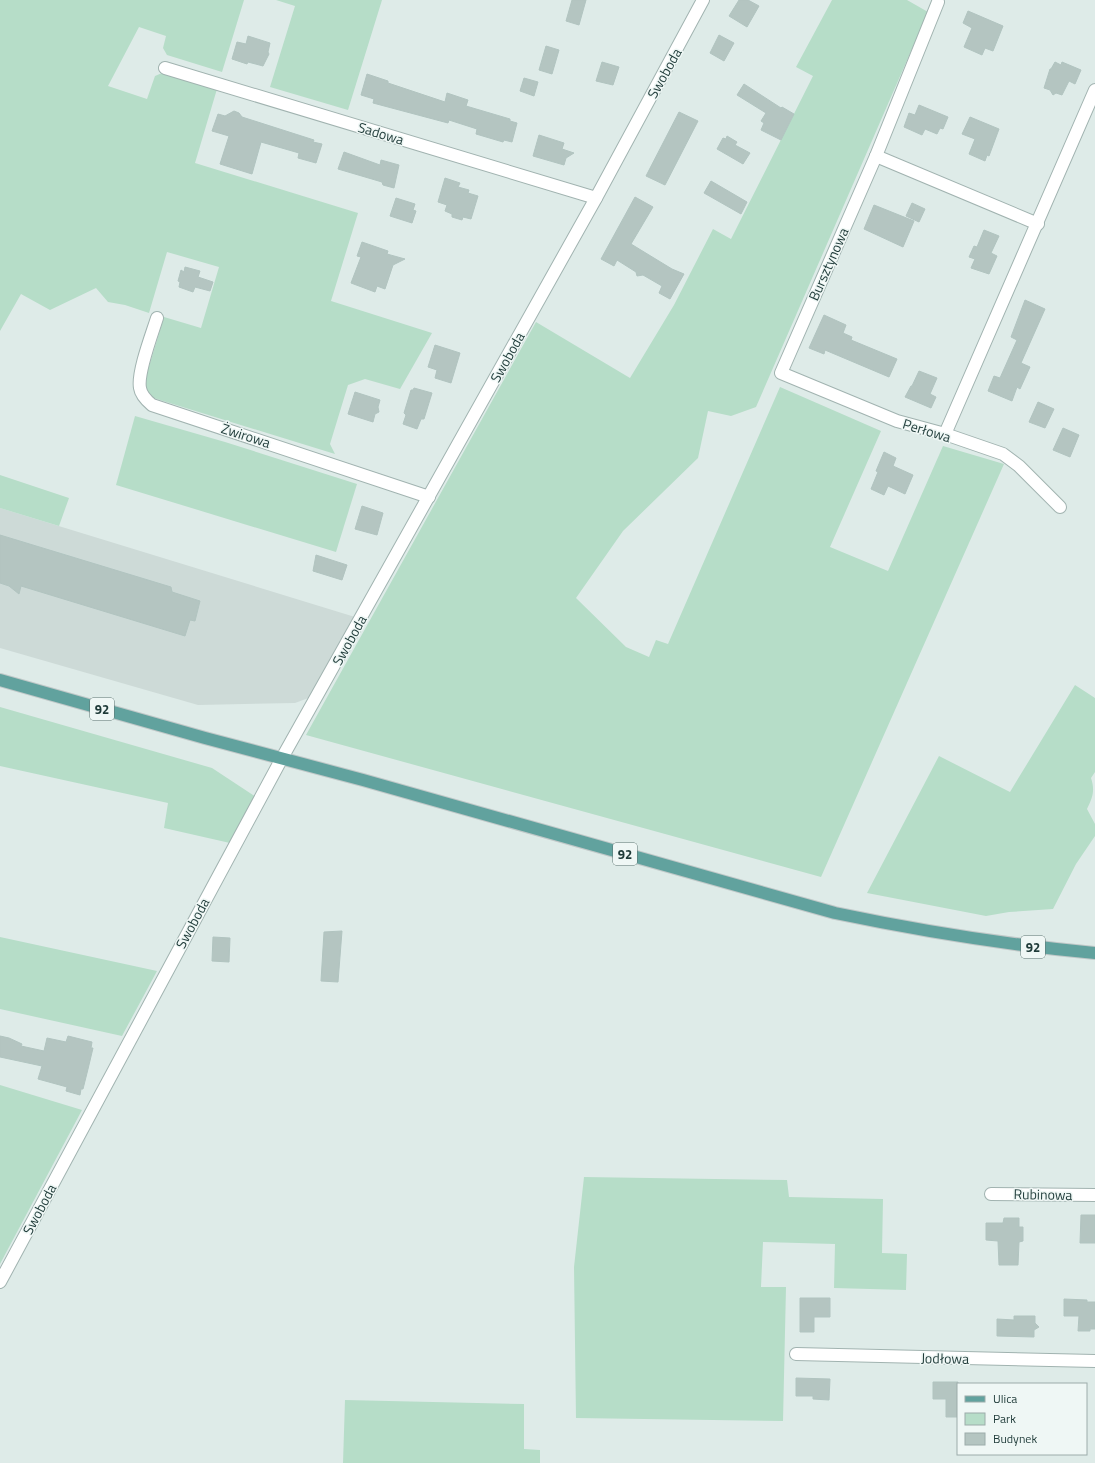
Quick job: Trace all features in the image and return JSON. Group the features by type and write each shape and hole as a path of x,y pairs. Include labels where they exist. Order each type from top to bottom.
{"main road":[{"name":"92","path":"0,680 835,913 914,929 964,937 1050,949 1095,953"}],"street":[{"name":"Swoboda","path":"0,1282 282,758 596,198 703,0"},
{"name":"Bursztynowa","path":"781,373 876,156 938,2"},
{"name":"Sadowa","path":"165,68 596,198"},
{"path":"945,434 1038,224 1095,90"},
{"path":"876,156 1038,224"},
{"name":"Żwirowa","path":"156,318 139,378 140,389 144,398 152,405 430,496"},
{"name":"Perłowa","path":"781,373 897,421 945,434 1003,454 1019,466 1060,507"},
{"name":"Rubinowa","path":"991,1194 1095,1195"},
{"name":"Jodłowa","path":"796,1354 1095,1361"}],"shaded area":[{"path":"0,508 355,617 311,697 295,703 198,705 0,648"}],"green space":[{"path":"0,0 244,0 222,72 167,55 163,48 166,36 139,27 108,86 147,99 155,76 162,73 217,89 195,163 358,213 331,301 432,333 400,389 365,379 348,385 330,444 335,454 147,396 143,386 164,317 201,328 219,267 167,252 149,313 125,305 108,302 96,288 50,310 21,294 0,331"},
{"path":"276,0 382,0 348,110 270,87 295,6"},
{"path":"832,0 907,0 928,12 756,407 731,416 708,411 698,458 623,531 576,598 626,647 649,657 656,640 668,644 780,387 881,431 830,547 888,571 943,446 1004,464 821,877 306,735 536,322 630,378 674,305 713,229 731,239 813,76 796,67"},
{"path":"135,416 225,442 357,484 336,552 116,485"},
{"path":"0,475 69,498 59,526 0,508"},
{"path":"1075,685 1095,698 1095,772 1091,778 1093,794 1087,809 1095,824 1095,836 1076,864 1053,909 1009,912 986,916 867,893 939,756 1010,792"},
{"path":"0,707 212,768 256,797 230,843 164,828 168,803 0,766"},
{"path":"0,937 157,971 122,1036 0,1009"},
{"path":"0,1085 82,1110 0,1264"},
{"path":"584,1177 787,1180 789,1197 883,1199 882,1253 907,1254 906,1290 834,1288 835,1244 763,1242 761,1287 786,1287 783,1421 576,1418 574,1267"},
{"path":"345,1400 524,1404 524,1449 540,1450 540,1463 343,1463"}],"building":[{"path":"572,0 586,0 579,25 566,21"},
{"path":"739,0 748,0 759,6 747,27 729,16"},
{"path":"968,11 1003,26 993,51 985,48 982,55 964,47 972,28 963,23"},
{"path":"719,35 734,43 724,61 710,53"},
{"path":"248,36 270,43 269,54 263,66 248,62 247,64 232,59 237,42 246,44"},
{"path":"546,46 559,50 552,74 539,70"},
{"path":"602,62 619,67 613,85 596,81"},
{"path":"1055,62 1061,65 1062,62 1081,70 1075,84 1069,81 1062,95 1056,93 1053,95 1050,90 1044,88 1050,69"},
{"path":"367,74 388,81 388,83 445,102 447,93 468,100 466,106 510,119 510,121 517,123 512,142 504,140 503,142 476,134 477,129 449,120 448,123 373,103 374,99 361,95"},
{"path":"524,78 538,82 534,96 520,91"},
{"path":"744,84 781,108 782,107 794,114 781,140 761,130 764,123 761,121 766,113 737,95"},
{"path":"919,105 948,117 943,129 940,128 937,134 925,129 922,135 904,127 909,113 915,115"},
{"path":"234,111 239,113 242,117 314,140 313,142 322,144 316,163 298,158 299,153 261,142 252,174 220,164 229,136 212,131 218,114 225,116"},
{"path":"679,112 698,121 665,185 646,176"},
{"path":"970,117 999,129 989,156 987,155 985,161 969,154 975,139 962,134"},
{"path":"539,135 564,143 562,149 574,153 566,158 564,165 533,156"},
{"path":"727,136 737,142 735,145 750,153 743,164 717,149 723,138 726,139"},
{"path":"344,152 380,165 381,160 399,165 394,188 383,185 382,182 338,169"},
{"path":"445,178 460,183 458,187 469,190 468,193 478,196 471,219 463,217 462,220 452,217 452,214 445,211 447,205 438,202"},
{"path":"711,181 747,202 741,214 704,193"},
{"path":"635,197 653,207 631,244 672,269 684,274 670,299 659,293 662,286 643,275 637,276 636,272 617,260 614,266 601,259"},
{"path":"396,198 415,204 413,210 416,211 412,223 390,216"},
{"path":"912,203 925,209 919,222 906,216"},
{"path":"874,205 914,221 903,247 864,229"},
{"path":"984,230 999,236 991,253 997,256 989,274 971,268 975,259 969,257 974,246 977,247"},
{"path":"362,242 388,251 387,254 405,259 393,265 385,289 377,286 375,292 351,283 361,257 357,256"},
{"path":"185,267 200,271 198,277 213,282 210,291 195,287 193,292 179,287 180,282 178,281 181,270 184,272"},
{"path":"1025,300 1045,309 1021,363 1030,367 1020,389 1017,387 1012,401 988,391 994,376 1000,378 1017,340 1011,337"},
{"path":"824,315 846,325 843,333 852,337 851,340 897,359 889,377 825,350 824,354 809,348"},
{"path":"435,345 460,353 451,383 435,378 437,370 428,367"},
{"path":"919,371 937,378 930,394 936,397 931,408 905,397"},
{"path":"414,388 432,393 424,419 421,419 417,429 403,424 406,415 404,413 411,390"},
{"path":"355,392 380,400 378,407 379,412 375,414 373,422 348,414"},
{"path":"1038,402 1054,409 1045,428 1029,422"},
{"path":"1063,428 1079,435 1070,457 1053,450"},
{"path":"884,452 896,458 893,466 913,475 905,494 888,486 884,495 871,489 878,472 876,471"},
{"path":"362,506 383,513 377,535 355,529"},
{"path":"0,535 171,587 172,592 200,601 195,621 190,620 185,636 21,586 19,594 9,586 0,583"},
{"path":"316,555 347,565 342,580 313,571"},
{"path":"342,931 338,982 321,981 324,932"},
{"path":"213,937 230,938 229,962 212,961"},
{"path":"0,1036 22,1044 21,1046 44,1051 47,1038 66,1042 68,1036 92,1042 91,1048 93,1048 83,1089 81,1089 80,1095 66,1091 67,1087 38,1079 42,1066 0,1057"},
{"path":"1081,1215 1095,1215 1095,1243 1080,1243"},
{"path":"1004,1218 1019,1218 1019,1227 1023,1227 1023,1241 1019,1242 1018,1265 999,1265 998,1241 986,1240 986,1223 1003,1223"},
{"path":"800,1298 830,1298 830,1317 814,1317 814,1332 800,1332"},
{"path":"1064,1299 1087,1300 1087,1302 1095,1302 1095,1329 1090,1329 1090,1331 1078,1331 1079,1316 1064,1316"},
{"path":"1014,1316 1035,1316 1035,1323 1039,1327 1034,1330 1034,1337 997,1336 997,1319 1014,1320"},
{"path":"796,1378 830,1379 829,1400 813,1399 813,1396 796,1396"},
{"path":"933,1382 958,1382 957,1417 946,1417 946,1399 933,1399"}]}
